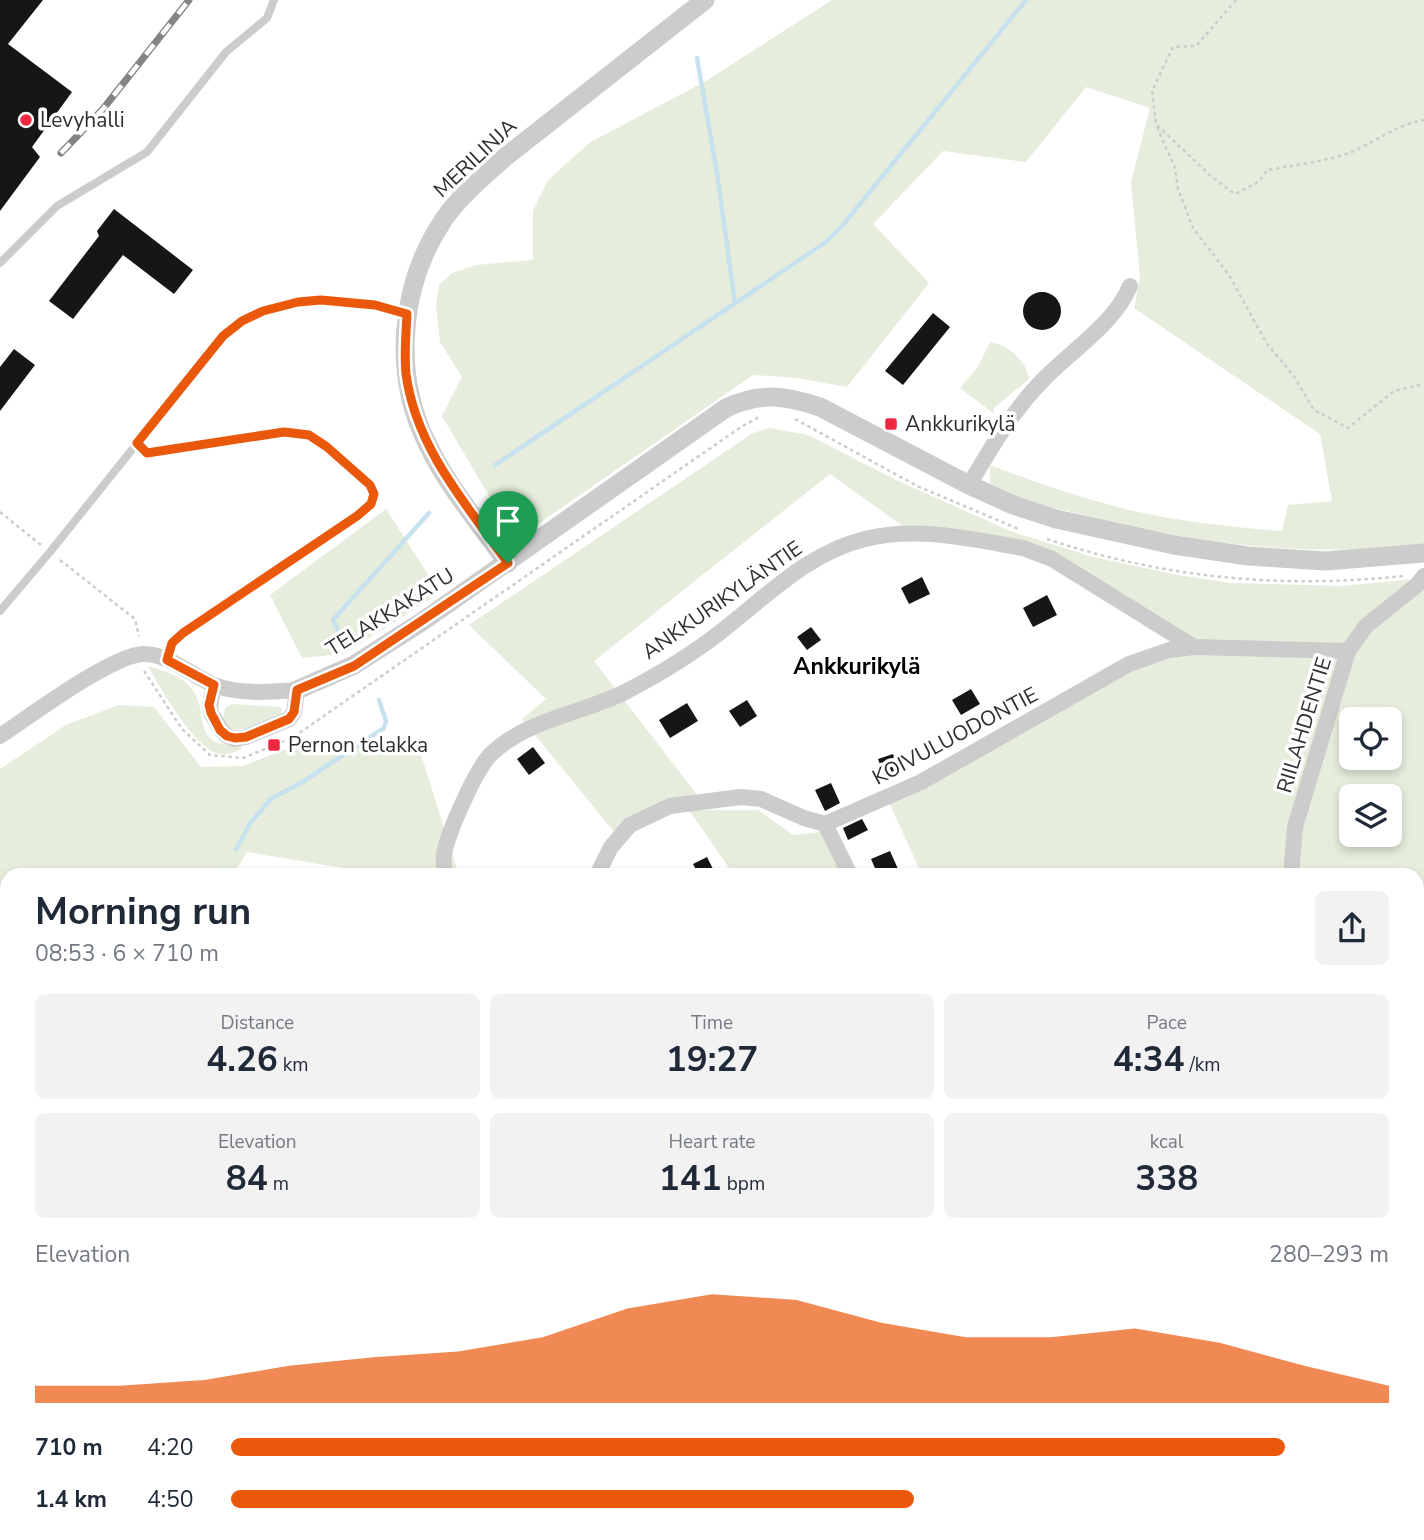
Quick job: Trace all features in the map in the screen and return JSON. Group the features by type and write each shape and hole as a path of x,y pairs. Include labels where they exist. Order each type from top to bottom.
{"street":[{"name":"MERILINJA","path":"508,563 438,466 422,432 411,399 406,372 407,314 421,262 444,219 503,158 705,0"},
{"path":"969,485 997,438 1033,390 1116,312 1130,286"},
{"name":"TELAKKAKATU","path":"0,736 116,661 141,654 153,654 214,685 262,692 297,690 354,666 508,563 726,408 742,400 773,396 794,398 820,407 969,485 1013,505 1056,519 1174,545 1248,556 1326,561 1424,553"},
{"name":"ANKKURIKYLÄNTIE","path":"444,868 444,854 452,830 479,768 509,740 530,728 624,692 723,630 781,581 826,554 864,539 901,534 932,534 1037,552 1093,583 1194,647"},
{"name":"RIILAHDENTIE","path":"1292,868 1295,827 1348,651 1366,626 1417,585 1418,576"},
{"path":"1194,647 1348,651"},
{"name":"KOIVULUODONTIE","path":"825,824 921,782 1129,664 1169,650 1194,647"},
{"path":"214,685 209,705 211,713 220,730 235,738 246,737 289,719 294,712 297,690"},
{"path":"600,868 611,847 630,825 670,806 741,797 761,799 825,824 847,868"}],"lane":[{"path":"0,263 57,206 147,152 226,52 267,18 274,0"},
{"path":"0,611 223,336 242,321 271,309 298,302 321,300 375,305 407,314"},
{"path":"137,443 147,453 284,432 309,435 327,447 370,485 374,494 371,504 357,516 183,633 172,643 167,660"}],"path":[{"path":"1236,0 1196,46 1173,47 1152,91 1156,124 1175,169 1178,190 1194,228 1229,275 1267,344 1293,375 1314,410 1348,428 1394,391 1424,384"},
{"path":"1156,124 1212,177 1235,194 1260,181 1268,170 1346,154 1379,140 1411,121 1424,120"},
{"path":"142,669 182,729 210,755 243,758 292,738 741,427 763,416"},
{"path":"791,417 917,486 1029,533"},
{"path":"0,512 135,620 139,636"},
{"path":"1041,537 1087,552 1151,567 1237,579 1294,583 1418,576"}],"green space":[{"path":"832,0 1424,0 1424,544 1336,550 1292,549 1204,540 1118,524 1042,505 990,484 990,465 1133,511 1207,524 1282,531 1288,505 1332,501 1320,434 1134,308 1140,277 1131,182 1150,108 1086,87 1026,162 943,151 873,224 929,283 847,387 797,378 753,375 515,540 442,416 462,377 440,342 436,305 439,285 452,273 476,265 533,260 533,211 548,180 589,143 706,81"},
{"path":"990,342 1015,354 1029,379 994,408 993,413 960,388 978,367"},
{"path":"770,428 808,435 896,480 1010,531 1093,557 1231,583 1342,586 1424,578 1424,868 919,868 888,800 1141,665 1187,654 1183,637 1034,548 907,529 830,474 594,661 698,796 614,832 522,719 546,699 469,625 753,433"},
{"path":"386,509 440,593 344,654 302,658 270,595"},
{"path":"148,666 177,677 191,688 197,698 204,727 213,740 241,745 242,748 223,754 207,748 178,715"},
{"path":"232,704 280,707 282,710 263,722 235,730 229,728 223,720 225,708"},
{"path":"119,705 154,707 201,767 243,766 286,749 418,745 457,868 344,868 247,852 237,868 0,868 0,769 66,725"},
{"path":"689,810 758,810 793,835 821,832 838,868 729,868"}],"building":[{"name":"Levyhalli","path":"0,0 43,0 8,44 72,92 32,147 40,157 0,211"},
{"path":"114,209 193,270 174,294 123,255 73,319 49,301 99,236 97,231"},
{"path":"1042,292 1055,298 1061,311 1055,324 1042,330 1029,324 1023,311 1029,298"},
{"path":"933,313 950,327 903,385 885,371"},
{"path":"14,349 35,365 0,411 0,367"},
{"path":"922,577 930,594 909,604 901,588"},
{"path":"1047,595 1057,615 1033,627 1023,608"},
{"path":"811,627 821,640 807,650 797,637"},
{"path":"971,689 980,704 961,715 952,700"},
{"path":"747,700 757,716 740,727 729,711"},
{"path":"687,703 698,721 670,738 659,720"},
{"path":"533,747 545,763 529,775 517,759"},
{"path":"893,754 900,773 885,778 878,759"},
{"path":"831,783 840,803 825,811 815,790"},
{"path":"862,819 868,830 848,840 843,828"},
{"path":"890,851 898,868 875,868 871,859"},
{"path":"707,857 712,868 695,868 693,864"}],"waterway":[{"path":"495,465 826,242 842,226 1026,0"},
{"path":"697,58 717,173 735,303"},
{"path":"342,638 333,620 429,513"},
{"path":"236,849 251,822 271,799 304,781 384,728 386,721 379,700"}],"railway":[{"path":"61,153 103,109 189,0"}],"place":[{"name":"Levyhalli","path":"26,120"},
{"name":"Ankkurikylä","path":"891,424"},
{"name":"Pernon telakka","path":"274,745"}],"district":[{"name":"Ankkurikylä","path":"857,666"}],"route":[{"path":"321,300 375,305 407,314 406,372 411,399 426,442 438,466 508,563 354,666 297,690 294,712 289,719 246,737 227,736 215,723 211,713 209,705 214,685 167,660 172,643 357,516 371,504 374,494 370,485 327,447 309,435 284,432 147,453 137,443 223,336 242,321 263,311 298,302 321,300"}]}
